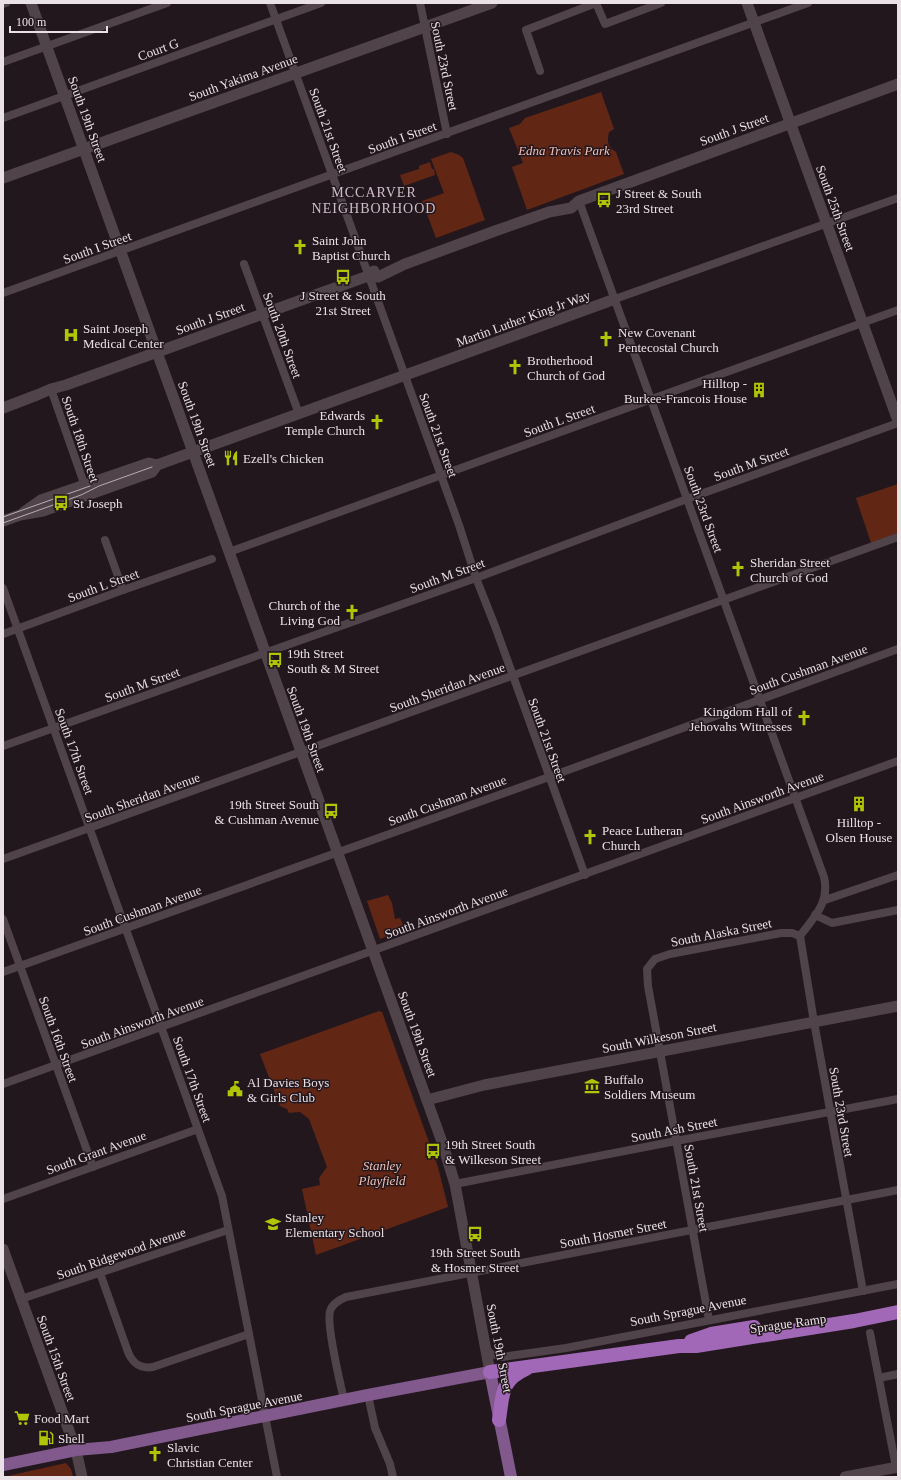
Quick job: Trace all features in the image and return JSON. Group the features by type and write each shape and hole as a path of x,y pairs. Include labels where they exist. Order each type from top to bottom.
{"highway":[{"name":"Sprague Ramp","path":"490,1372 680,1346 696,1346 854,1321 898,1311"},
{"path":"499,1420 506,1385 515,1375 532,1366"}],"main road":[{"name":"South Sprague Avenue","path":"3,1465 76,1450 111,1447 265,1415 490,1372"},
{"name":"South 19th Street","path":"490,1372 510,1477"}],"street":[{"name":"South 19th Street","path":"32,3 445,1149 455,1184 490,1372"},
{"path":"3,62 167,3"},
{"name":"South 21st Street","path":"270,3 441,476 476,578 585,875"},
{"name":"Court G","path":"3,118 321,3"},
{"name":"South 23rd Street","path":"420,3 447,134"},
{"name":"South Yakima Avenue","path":"3,178 492,3"},
{"path":"540,72 526,30 596,3 605,24 661,3"},
{"name":"South 25th Street","path":"747,3 898,422"},
{"name":"South I Street","path":"3,294 808,3"},
{"name":"South J Street","path":"3,408 51,389 56,389 368,276 378,277 405,264 549,212 571,208 579,200 898,84"},
{"name":"Martin Luther King Jr Way","path":"3,521 20,514 41,500 86,490 149,463 157,465 898,198"},
{"name":"South 23rd Street","path":"579,200 824,877 826,889 825,900"},
{"name":"South 20th Street","path":"244,264 298,414"},
{"name":"South L Street","path":"229,552 898,310"},
{"name":"South 18th Street","path":"56,389 86,490"},
{"name":"South M Street","path":"3,746 476,578 898,422"},
{"name":"South Sheridan Avenue","path":"3,859 898,537"},
{"path":"105,540 123,590"},
{"name":"South L Street","path":"3,634 212,559"},
{"name":"South 17th Street","path":"3,588 222,1196 277,1477"},
{"name":"South Cushman Avenue","path":"3,972 549,777 898,649"},
{"name":"South Ainsworth Avenue","path":"3,1084 898,761"},
{"path":"800,936 825,900 898,875"},
{"path":"815,915 832,923 898,910"},
{"name":"South 16th Street","path":"3,919 93,1167"},
{"name":"South Alaska Street","path":"649,966 655,959 670,954 781,933 792,933 800,936"},
{"name":"South 23rd Street","path":"800,936 814,1022 863,1291"},
{"name":"South 21st Street","path":"649,966 647,976 709,1320"},
{"name":"South Wilkeson Street","path":"427,1100 484,1085 898,1006"},
{"name":"South Ash Street","path":"455,1184 676,1140 898,1099"},
{"name":"South Grant Avenue","path":"3,1199 198,1129"},
{"name":"South Hosmer Street","path":"344,1400 329,1321 330,1311 341,1299 898,1190"},
{"name":"South Ridgewood Avenue","path":"21,1299 228,1230"},
{"name":"South 15th Street","path":"3,1249 76,1450 82,1477"},
{"path":"100,1273 128,1352 132,1360 140,1367 153,1367 249,1334"},
{"name":"South Sprague Avenue","path":"485,1347 491,1354 502,1357 566,1348 898,1284"},
{"path":"845,1477 897,1467 870,1333"},
{"path":"879,1378 898,1374"},
{"path":"368,1395 375,1428 390,1464 393,1477"}],"green space":[{"name":"Edna Travis Park","path":"601,92 614,129 609,132 608,143 616,152 624,174 527,210 512,167 523,163 509,128 520,124 525,118"},
{"path":"451,152 463,158 485,220 436,238 422,201 444,193 431,159"},
{"path":"430,162 432,169 434,169 435,175 404,186 400,175 419,169 419,166"},
{"path":"898,484 898,533 871,543 856,498"},
{"path":"388,895 392,903 395,919 400,918 405,930 380,939 367,901"},
{"name":"Stanley Playfield","path":"379,1011 382,1012 438,1167 448,1207 316,1255 302,1189 320,1185 319,1178 327,1167 309,1119 300,1112 289,1113 287,1109 280,1106 260,1054"},
{"path":"66,1463 71,1469 73,1477 3,1477"}],"tram line":[{"path":"3,523 81,495 99,486 152,467"},
{"path":"3,517 90,486"}],"place":[{"name":"J Street & South 23rd Street","path":"604,200"},
{"name":"Saint John Baptist Church","path":"300,247"},
{"name":"J Street & South 21st Street","path":"343,277"},
{"name":"Saint Joseph Medical Center","path":"71,335"},
{"name":"New Covenant Pentecostal Church","path":"606,339"},
{"name":"Brotherhood Church of God","path":"515,367"},
{"name":"Hilltop - Burkee-Francois House","path":"759,390"},
{"name":"Edwards Temple Church","path":"377,422"},
{"name":"Ezell's Chicken","path":"231,458"},
{"name":"St Joseph","path":"61,503"},
{"name":"Sheridan Street Church of God","path":"738,569"},
{"name":"Church of the Living God","path":"352,612"},
{"name":"19th Street South & M Street","path":"275,660"},
{"name":"Kingdom Hall of Jehovahs Witnesses","path":"804,718"},
{"name":"Hilltop - Olsen House","path":"859,804"},
{"name":"19th Street South & Cushman Avenue","path":"331,811"},
{"name":"Peace Lutheran Church","path":"590,837"},
{"name":"Buffalo Soldiers Museum","path":"592,1086"},
{"name":"Al Davies Boys & Girls Club","path":"235,1089"},
{"name":"19th Street South & Wilkeson Street","path":"433,1151"},
{"name":"Stanley Elementary School","path":"273,1224"},
{"name":"19th Street South & Hosmer Street","path":"475,1234"},
{"name":"Food Mart","path":"22,1418"},
{"name":"Shell","path":"46,1438"},
{"name":"Slavic Christian Center","path":"155,1454"}],"district":[{"name":"MCCARVER NEIGHBORHOOD","path":"374,200"}]}
